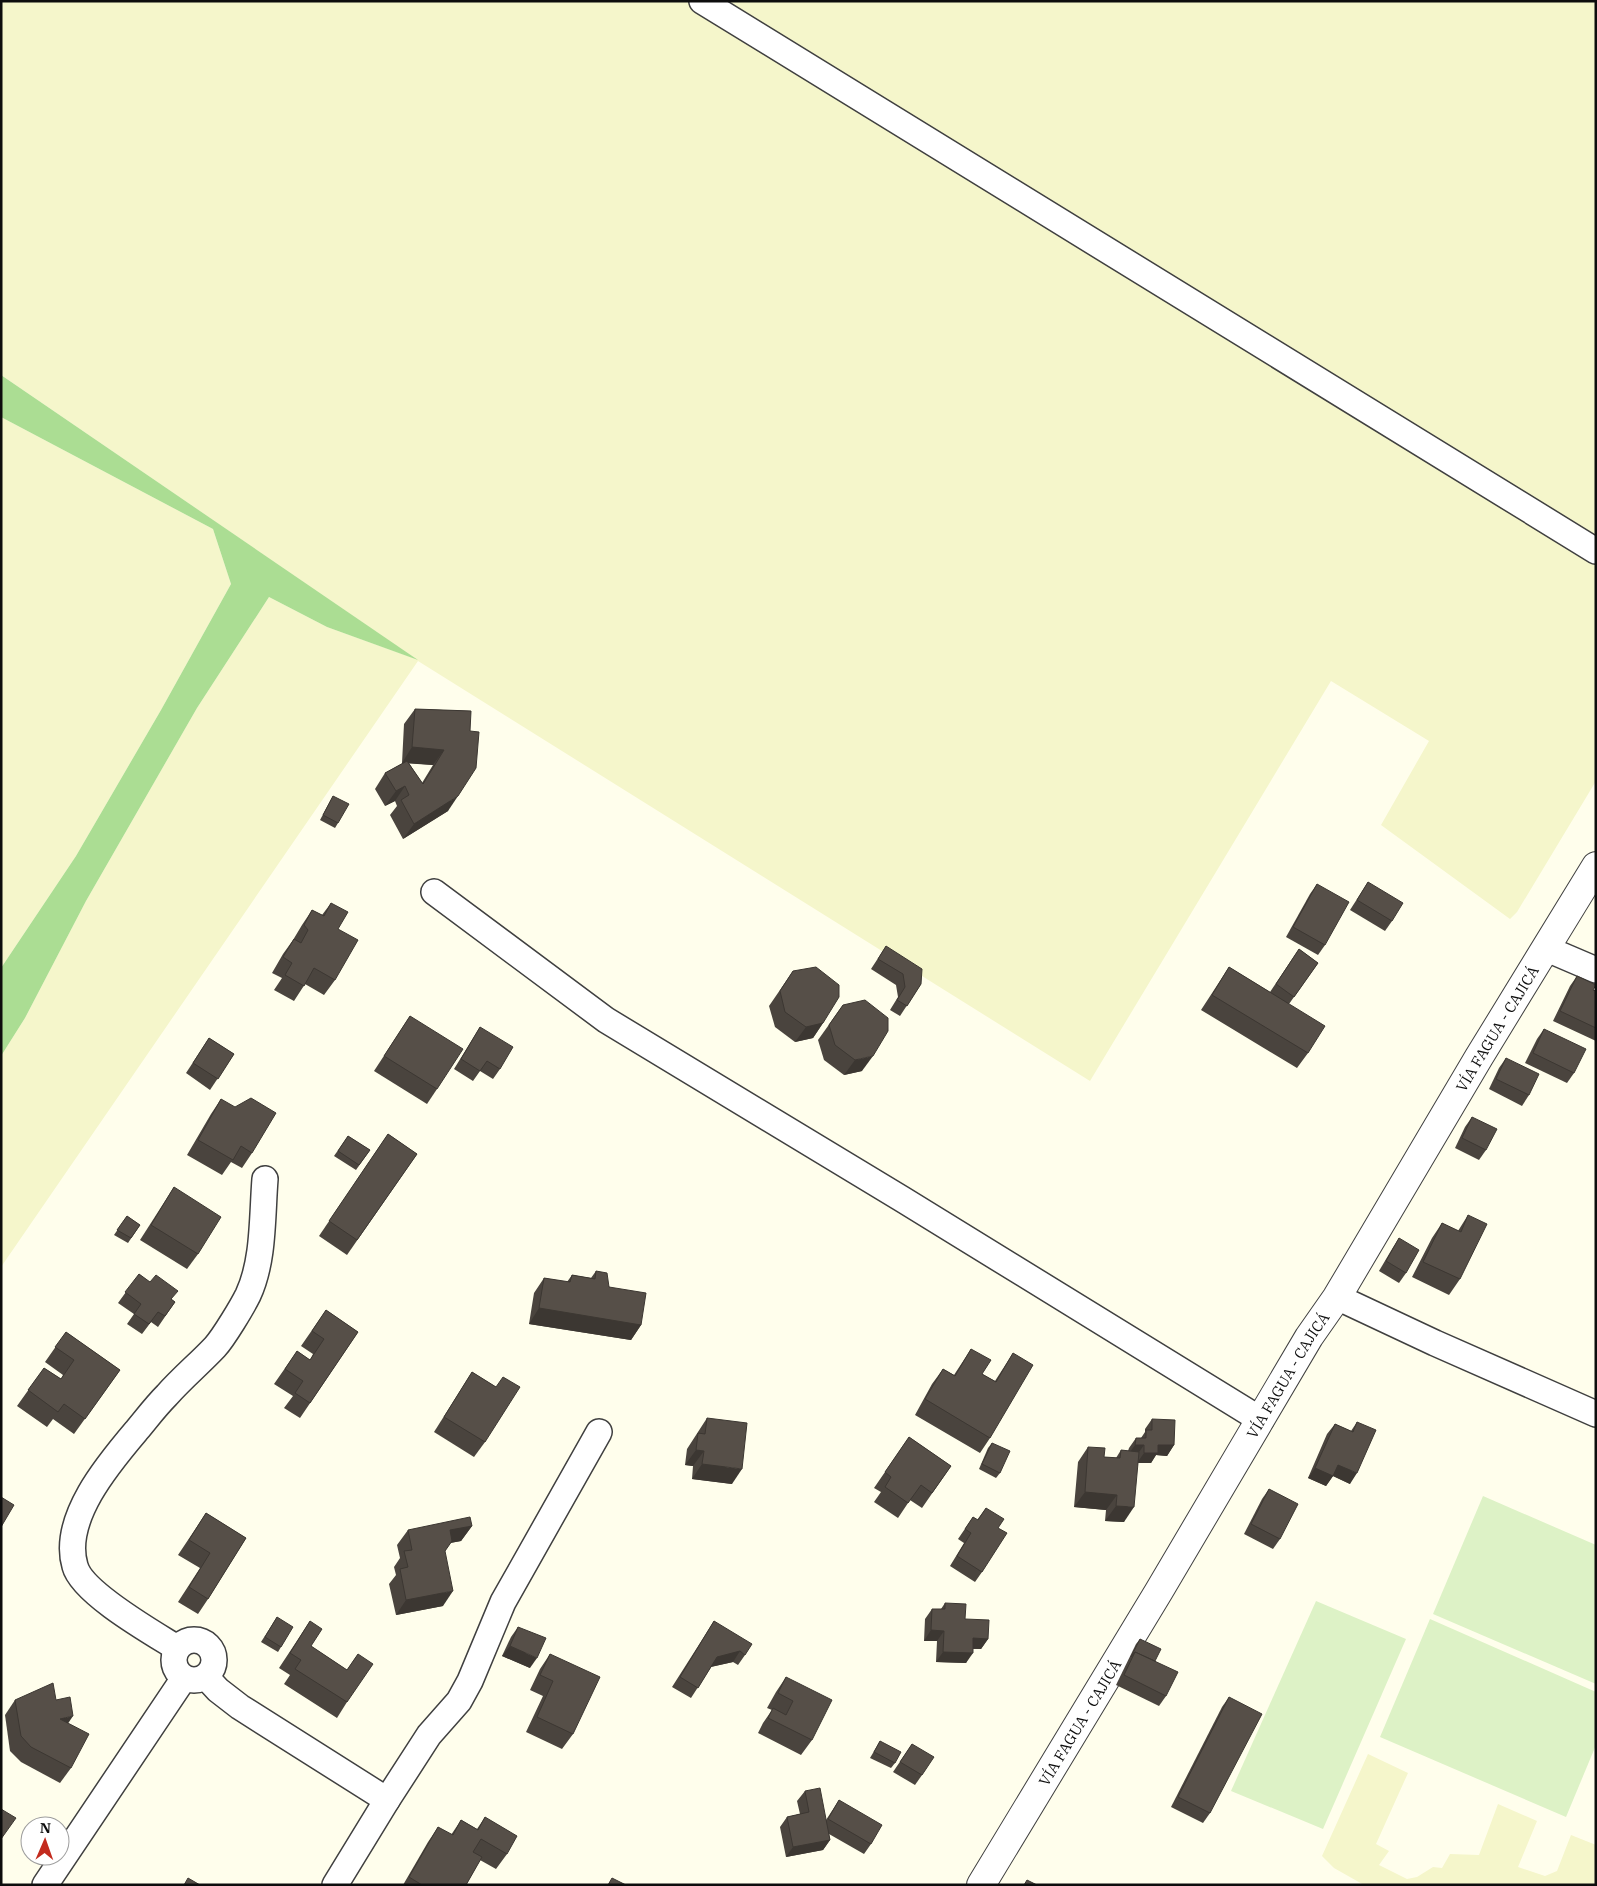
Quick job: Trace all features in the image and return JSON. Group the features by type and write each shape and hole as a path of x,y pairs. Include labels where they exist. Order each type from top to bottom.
{"street":[{"path":"702,1 1596,550"},
{"name":"VÍA FAGUA - CAJICÁ","path":"982,1885 1310,1337 1337,1297 1479,1057 1547,949 1596,866"},
{"path":"434,892 606,1020 902,1199 1261,1420"},
{"path":"1547,949 1596,970"},
{"path":"177,1648 112,1606 85,1582 75,1568 72,1553 75,1532 83,1508 100,1476 166,1396 217,1345 248,1294 259,1258 265,1180"},
{"path":"1337,1297 1435,1343 1596,1414"},
{"path":"335,1885 429,1736 459,1701 470,1681 503,1602 599,1432"},
{"path":"45,1885 195,1677 213,1669 214,1654 204,1642 195,1640 185,1642 177,1648 173,1659 176,1670 195,1677 218,1690 283,1736 387,1800"}],"green space":[{"path":"1,1 1596,1 1596,781 1517,912 1510,919 1381,825 1429,741 1331,681 1090,1081 418,661 1,1267 1,1056 25,1018 86,901 197,708 269,597 327,627 416,659 1,375"},
{"path":"1,375 418,660 327,627 269,597 197,708 86,901 25,1018 1,1056 1,968 76,856 161,710 231,584 213,529 1,417"},
{"path":"1,417 213,529 231,584 161,710 76,856 1,968"},
{"path":"1483,1496 1596,1545 1596,1684 1433,1614"},
{"path":"1316,1601 1406,1639 1323,1829 1231,1791"},
{"path":"1430,1619 1596,1692 1596,1745 1566,1817 1380,1737"},
{"path":"1368,1754 1408,1773 1376,1844 1389,1851 1379,1865 1407,1879 1417,1877 1433,1867 1442,1868 1450,1854 1479,1855 1498,1804 1537,1821 1518,1867 1545,1876 1557,1871 1571,1835 1596,1845 1596,1885 1364,1885 1334,1868 1322,1856"}],"building":[{"path":"415,709 471,711 470,731 479,732 476,768 458,796 414,824 401,800 409,795 405,786 396,791 385,773 407,761 423,784 444,750 412,747"},
{"path":"333,796 349,804 338,823 323,815"},
{"path":"1368,882 1403,903 1392,921 1357,900"},
{"path":"1317,884 1349,902 1325,945 1293,927"},
{"path":"331,903 348,912 338,929 358,940 335,980 314,968 304,986 285,975 292,963 283,957 294,939 301,943 308,930 304,925 312,910 324,916"},
{"path":"886,946 922,969 921,984 907,1006 897,1000 905,987 903,974 878,959"},
{"path":"1299,949 1318,963 1294,997 1276,984"},
{"path":"816,967 839,985 839,997 823,1023 806,1027 785,1012 780,991 793,971"},
{"path":"1229,967 1325,1026 1308,1053 1212,995"},
{"path":"1577,976 1596,985 1593,990 1596,991 1596,1028 1560,1011"},
{"path":"865,1000 888,1018 888,1031 873,1056 855,1060 835,1045 829,1025 843,1005"},
{"path":"410,1016 463,1049 437,1089 384,1056"},
{"path":"480,1027 513,1047 500,1069 487,1061 480,1071 461,1059"},
{"path":"1544,1029 1586,1049 1574,1073 1533,1053"},
{"path":"209,1038 234,1054 218,1079 193,1063"},
{"path":"1506,1058 1539,1074 1529,1095 1496,1079"},
{"path":"251,1098 276,1113 252,1153 241,1146 233,1160 198,1140 221,1099 235,1107"},
{"path":"1472,1117 1497,1129 1486,1150 1462,1138"},
{"path":"388,1134 417,1154 357,1240 329,1221"},
{"path":"348,1136 370,1150 359,1165 338,1151"},
{"path":"174,1187 221,1217 198,1254 151,1225"},
{"path":"1468,1215 1487,1224 1460,1279 1423,1262 1442,1223 1461,1232"},
{"path":"127,1216 140,1225 131,1238 117,1230"},
{"path":"1399,1238 1419,1250 1406,1273 1386,1261"},
{"path":"596,1271 607,1273 609,1287 646,1293 641,1325 539,1308 544,1278 570,1282 572,1275 595,1279"},
{"path":"139,1274 150,1282 156,1275 178,1291 171,1299 175,1302 165,1316 158,1312 149,1324 134,1314 141,1304 125,1292"},
{"path":"326,1310 358,1332 310,1403 295,1393 303,1381 285,1369 297,1351 310,1360 324,1339 312,1331"},
{"path":"66,1332 120,1370 85,1419 64,1404 58,1412 28,1390 44,1368 61,1379 74,1360 55,1347"},
{"path":"971,1349 991,1360 982,1374 996,1382 1013,1353 1033,1365 990,1438 925,1399 943,1369 955,1376"},
{"path":"472,1372 496,1387 503,1377 520,1387 485,1442 444,1417"},
{"path":"707,1418 747,1423 742,1469 702,1464 704,1451 696,1450 698,1433 705,1434"},
{"path":"1152,1419 1175,1420 1174,1445 1158,1445 1158,1453 1144,1453 1144,1445 1135,1445 1136,1438 1146,1438 1146,1430 1152,1430"},
{"path":"1357,1422 1376,1430 1357,1473 1338,1465 1333,1476 1315,1468 1335,1424 1353,1432"},
{"path":"909,1437 951,1466 932,1493 921,1485 908,1503 885,1487 891,1477 885,1472"},
{"path":"992,1443 1010,1451 1000,1473 982,1464"},
{"path":"1088,1447 1105,1448 1104,1457 1120,1458 1121,1450 1139,1452 1134,1507 1116,1506 1117,1495 1085,1492"},
{"path":"1269,1489 1298,1504 1280,1539 1251,1524"},
{"path":"1,1497 14,1505 1,1527"},
{"path":"986,1508 1004,1519 998,1528 1007,1533 982,1572 957,1556 971,1533 965,1529 973,1517 978,1520"},
{"path":"206,1513 246,1538 208,1599 189,1587 210,1553 189,1540"},
{"path":"470,1517 472,1526 450,1530 452,1541 445,1551 453,1591 406,1600 400,1569 408,1567 404,1551 412,1550 408,1530"},
{"path":"945,1603 966,1604 965,1619 989,1620 988,1639 973,1638 973,1653 943,1652 944,1631 931,1630 932,1609 945,1609"},
{"path":"277,1617 293,1627 281,1647 265,1637"},
{"path":"310,1621 322,1629 311,1646 347,1670 358,1654 373,1664 347,1702 295,1669 301,1660 290,1653"},
{"path":"714,1621 752,1644 745,1655 740,1651 717,1657 698,1688 680,1677"},
{"path":"518,1627 546,1638 537,1658 510,1646"},
{"path":"1140,1639 1161,1649 1155,1661 1135,1652 1131,1657"},
{"path":"1135,1652 1178,1672 1166,1696 1124,1675"},
{"path":"550,1654 600,1677 573,1734 537,1717 553,1681 540,1675"},
{"path":"786,1677 832,1700 812,1740 768,1718 773,1708 786,1715 793,1701 778,1693"},
{"path":"53,1683 56,1700 70,1697 73,1716 60,1719 89,1734 71,1768 31,1747 21,1736 15,1700"},
{"path":"1229,1697 1262,1714 1210,1813 1178,1797"},
{"path":"880,1741 901,1752 895,1763 874,1752"},
{"path":"912,1744 934,1757 922,1775 900,1762"},
{"path":"820,1788 830,1840 793,1847 787,1817 809,1812 805,1791"},
{"path":"839,1800 882,1825 871,1844 828,1819"},
{"path":"1,1809 16,1818 1,1839"},
{"path":"485,1817 517,1836 507,1854 481,1839 473,1852 482,1857 466,1885 422,1885 409,1877 438,1827 453,1835 461,1820 478,1830"},
{"path":"188,1878 200,1885 184,1885"},
{"path":"612,1878 626,1885 608,1885"},
{"path":"1027,1880 1037,1885 1024,1885"}]}
